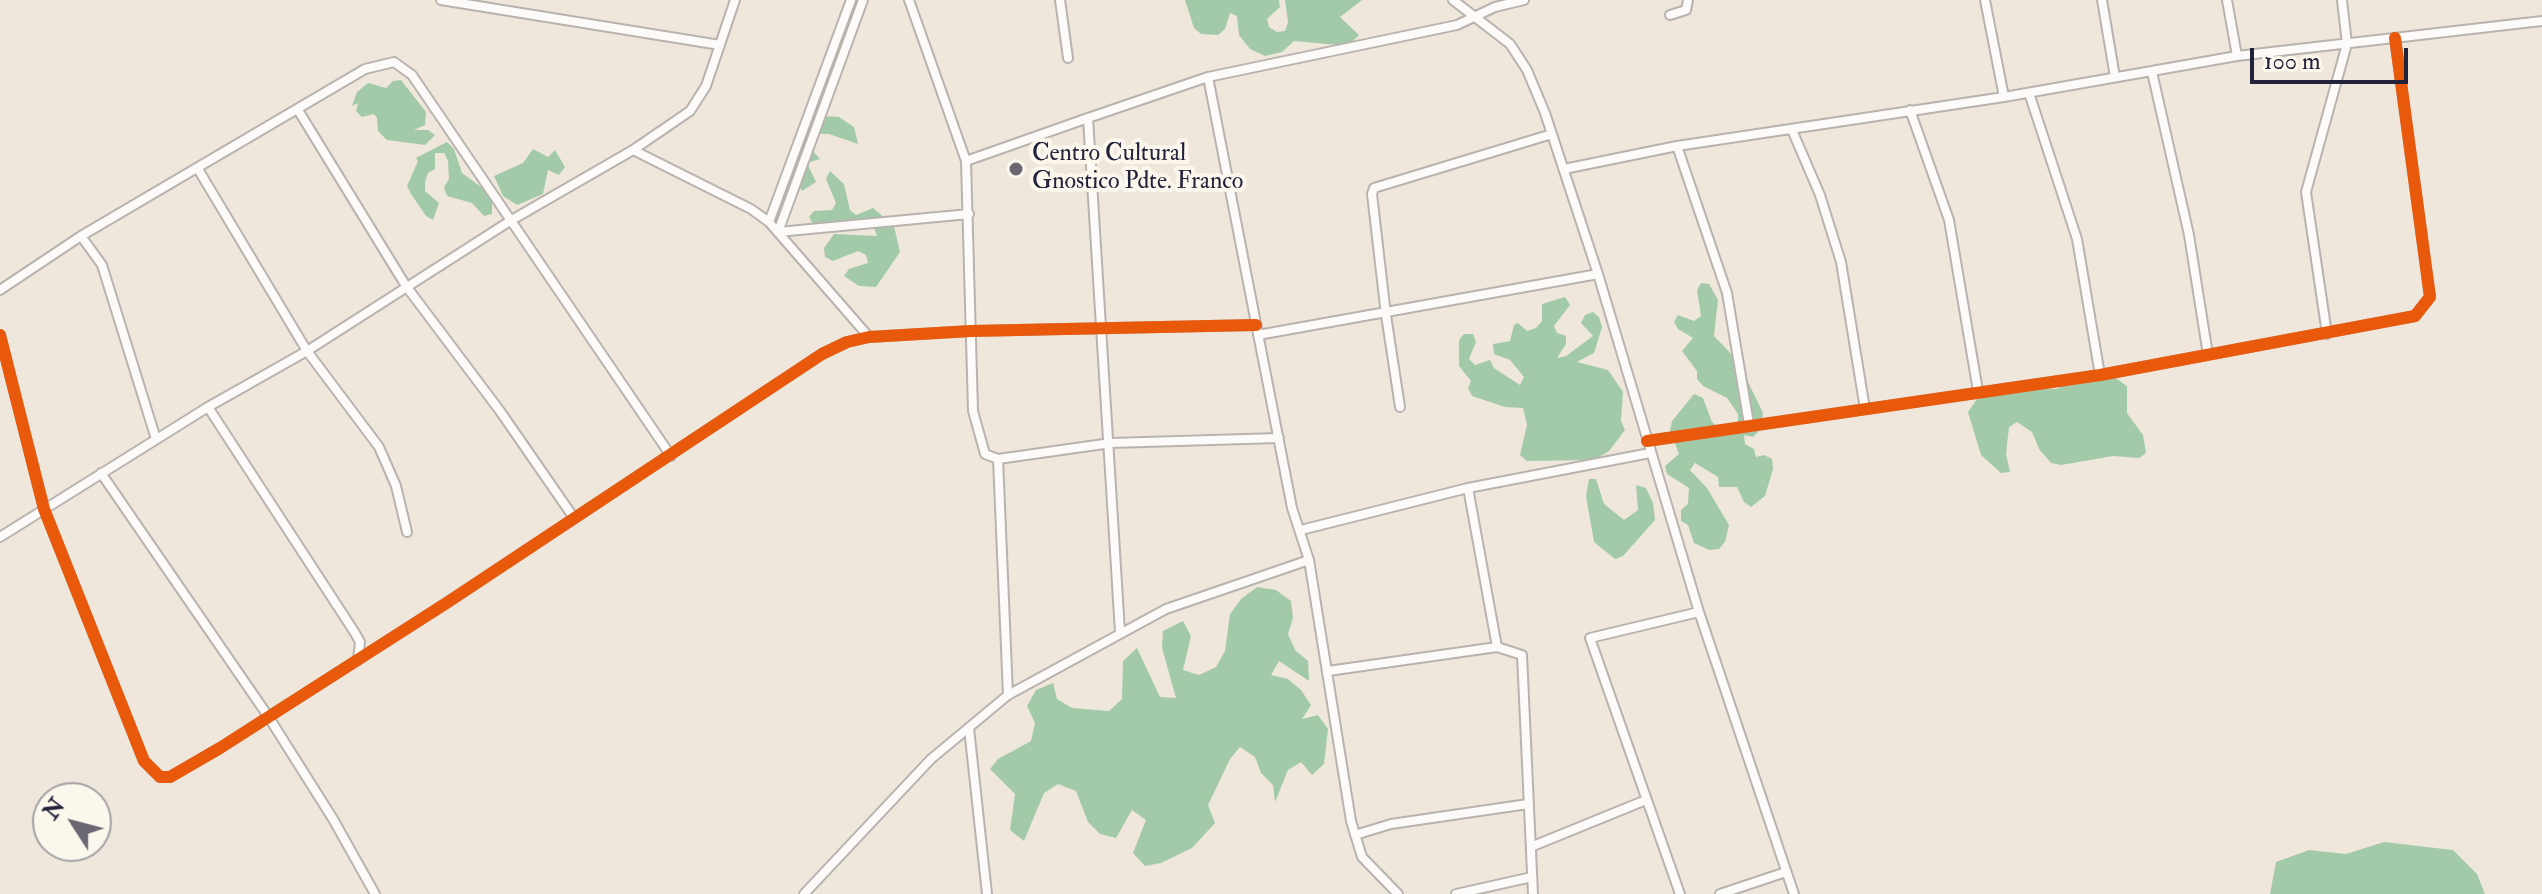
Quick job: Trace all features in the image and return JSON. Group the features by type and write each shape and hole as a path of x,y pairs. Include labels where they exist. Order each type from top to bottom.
{"street":[{"path":"441,0 720,45"},
{"path":"0,537 208,407 307,351 510,221 633,150 690,111 706,86 735,0"},
{"path":"769,222 851,0"},
{"path":"778,232 863,0"},
{"path":"909,0 966,161 973,411 981,449 998,459 1111,443 1279,438"},
{"path":"1060,0 1068,58"},
{"path":"1453,0 1510,44 1527,70 1552,134 1598,274 1699,612 1794,894"},
{"path":"966,161 1208,77 1457,25 1495,7 1522,0"},
{"path":"1670,15 1686,10 1688,0"},
{"path":"1985,0 2004,97"},
{"path":"2102,0 2115,77"},
{"path":"2227,0 2237,56"},
{"path":"2327,334 2306,192 2347,44 2342,0"},
{"path":"1564,169 1677,146 2029,93 2237,56 2542,21"},
{"path":"1647,441 2100,375 2415,316 2430,297 2395,38"},
{"path":"0,290 81,236 365,69 394,62 412,75 671,456"},
{"path":"2152,72 2189,235 2208,355"},
{"path":"1208,77 1292,508 1309,560 1355,835 1362,857 1398,894"},
{"path":"2029,93 2077,239 2100,375"},
{"path":"298,110 406,286 492,400 574,518"},
{"path":"1910,110 1949,220 1978,391"},
{"path":"1088,118 1111,443 1120,632"},
{"path":"1792,130 1820,195 1841,262 1865,409"},
{"path":"1400,407 1386,315 1372,194 1374,188 1552,134"},
{"path":"1677,146 1727,293 1749,424"},
{"path":"633,150 751,209 769,222 869,337"},
{"path":"198,169 307,351 379,447 396,486 407,532"},
{"path":"778,232 969,214"},
{"path":"81,236 102,265 156,439"},
{"path":"1258,335 1386,315 1598,274"},
{"path":"0,335 44,509 151,772 160,777 170,777 358,660 822,354 869,337 971,331 1256,325"},
{"path":"208,407 355,633 360,642 358,660"},
{"path":"1301,530 1468,488 1650,453"},
{"path":"998,459 1008,695"},
{"path":"101,473 268,716 333,819 375,894"},
{"path":"1468,488 1497,647"},
{"path":"804,894 931,759 1008,695 1166,609 1309,560"},
{"path":"1680,894 1590,638 1699,612"},
{"path":"1328,671 1497,647 1522,655 1533,894"},
{"path":"969,728 987,894"},
{"path":"1533,846 1646,800"},
{"path":"1355,835 1391,824 1528,804"},
{"path":"1720,894 1786,872"},
{"path":"1456,894 1532,877"}],"green space":[{"path":"1185,0 1279,0 1280,7 1267,19 1269,27 1277,32 1285,31 1288,22 1285,0 1362,0 1340,17 1359,35 1348,46 1294,41 1282,52 1265,56 1250,49 1239,35 1237,16 1230,13 1225,29 1218,35 1201,34 1194,28"},
{"path":"401,80 426,112 425,125 414,130 428,130 435,135 425,145 387,140 378,131 374,114 362,117 356,111 358,103 352,106 357,92 368,83 386,88 393,81"},
{"path":"821,116 839,117 854,127 858,144 829,134 816,134 814,152 820,159 807,163 816,182 802,191 795,179"},
{"path":"447,142 454,149 462,173 492,195 492,214 484,216 472,203 447,196 444,187 449,179 448,161 444,153 435,153 435,169 428,173 425,182 425,191 439,203 433,220 426,216 411,194 407,186 418,161 416,158"},
{"path":"533,149 548,157 555,150 565,167 559,175 548,170 543,194 517,205 503,196 494,176 523,163"},
{"path":"830,171 844,184 850,210 856,215 873,208 894,226 900,252 876,287 859,286 844,276 849,269 868,263 866,255 858,251 833,261 825,257 824,248 834,234 877,236 874,228 858,222 813,224 809,217 814,211 832,210 836,203 826,179"},
{"path":"1701,283 1709,284 1718,300 1714,336 1738,361 1763,413 1760,430 1753,437 1744,435 1745,444 1754,449 1756,457 1764,455 1772,459 1773,469 1765,496 1751,507 1744,502 1737,487 1719,487 1718,477 1695,463 1690,470 1707,488 1729,525 1725,542 1719,549 1709,550 1694,543 1688,525 1681,521 1681,510 1688,504 1689,488 1667,474 1665,466 1679,454 1670,430 1672,421 1694,394 1703,398 1712,422 1718,427 1734,432 1738,422 1738,414 1727,398 1703,386 1697,379 1697,371 1682,351 1693,338 1678,329 1674,322 1678,315 1694,321 1701,316 1697,290"},
{"path":"1565,297 1570,305 1554,326 1557,333 1566,336 1566,344 1557,358 1566,356 1593,336 1581,323 1585,315 1593,312 1599,317 1602,327 1594,353 1577,362 1608,370 1623,392 1621,421 1625,430 1609,451 1594,460 1527,461 1520,455 1527,425 1523,408 1505,407 1472,396 1468,388 1471,381 1459,366 1459,340 1464,334 1473,334 1476,342 1469,359 1475,365 1490,360 1494,368 1520,385 1524,377 1510,360 1494,354 1493,344 1510,341 1514,325 1518,323 1527,331 1536,328 1542,321 1542,304"},
{"path":"2104,370 2127,386 2127,413 2143,435 2146,453 2139,458 2113,456 2061,465 2051,463 2039,449 2032,432 2017,422 2009,427 2006,454 2010,472 2001,473 1981,455 1968,412 1979,396 2012,388 2057,389 2085,372"},
{"path":"1589,479 1596,479 1604,504 1624,520 1638,510 1636,485 1646,488 1653,503 1655,520 1623,556 1615,559 1594,542 1586,496"},
{"path":"1257,587 1276,590 1291,601 1293,618 1288,634 1295,650 1308,661 1309,681 1279,661 1271,675 1288,679 1301,690 1311,705 1302,719 1318,715 1328,729 1324,764 1312,775 1301,762 1288,770 1275,802 1273,785 1261,773 1255,757 1240,747 1230,759 1208,805 1215,823 1192,848 1161,863 1145,866 1133,853 1146,820 1132,810 1116,838 1100,834 1088,822 1076,791 1058,784 1044,793 1024,841 1010,830 1015,794 990,769 998,759 1031,741 1035,723 1027,706 1036,690 1053,683 1057,699 1072,708 1109,711 1122,699 1123,661 1137,648 1160,697 1176,698 1162,648 1163,631 1183,621 1191,636 1183,670 1199,675 1216,667 1225,651 1230,614 1241,599"},
{"path":"2384,842 2453,850 2477,874 2485,894 2270,894 2276,862 2309,850 2346,854"}],"cycle path":[{"path":"1647,441 2100,375 2415,316 2430,297 2395,38"},
{"path":"0,335 44,509 144,761 160,777 170,777 448,602 822,354 847,342 869,337 971,331 1256,325"}],"place":[{"name":"Centro Cultural Gnostico Pdte. Franco","path":"1016,169"}]}
